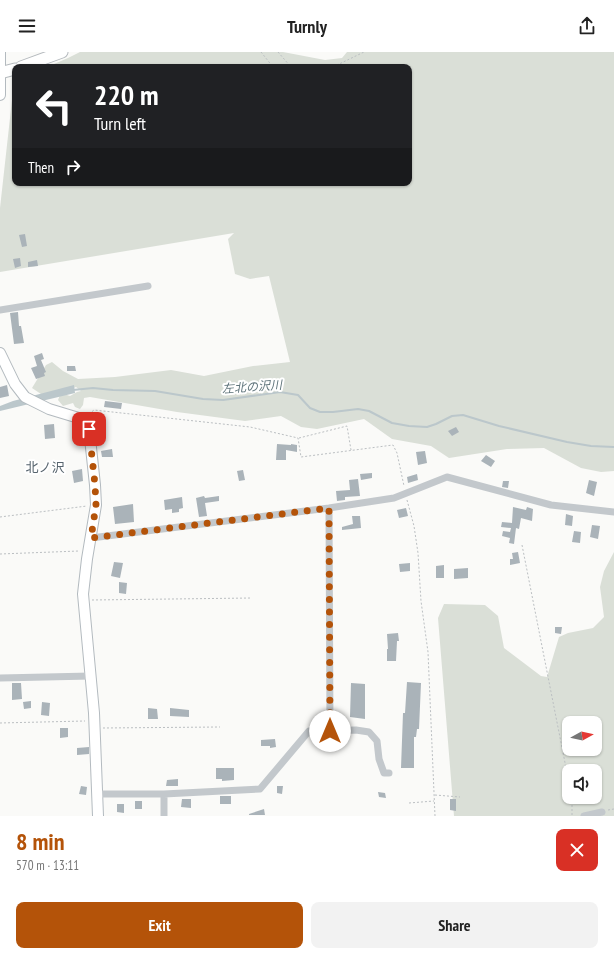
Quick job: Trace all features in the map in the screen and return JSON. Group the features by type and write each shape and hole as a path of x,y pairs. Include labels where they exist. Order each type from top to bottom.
{"main road":[{"path":"29,64 62,52"},
{"path":"0,73 12,70"}],"street":[{"path":"0,52 0,95"},
{"path":"0,310 148,286"},
{"path":"0,353 2,364 15,384 27,398 49,409 82,419 89,429 96,505 88,551 83,594 91,676 98,816"},
{"path":"91,538 329,508 394,498 447,477 552,505 614,512"},
{"path":"329,508 330,731"},
{"path":"0,678 91,676"},
{"path":"97,794 164,794 260,789 308,731 356,730 369,732 377,741 379,759 384,773 388,772"},
{"path":"164,794 164,816"},
{"path":"584,816 602,812"}],"path":[{"path":"261,52 271,64"},
{"path":"278,52 288,64"},
{"path":"339,64 364,52"},
{"path":"82,419 94,410 250,427 298,438 347,426 352,451"},
{"path":"298,438 301,457 393,446 397,453 414,526 421,601 428,652 435,816"},
{"path":"0,517 96,505"},
{"path":"522,545 565,764"},
{"path":"0,554 88,551"},
{"path":"84,600 252,598"},
{"path":"0,723 220,727"},
{"path":"435,794 460,797"},
{"path":"408,803 435,801"},
{"path":"572,804 572,816"}],"shaded area":[{"path":"80,52 283,52 325,60 342,58 347,52 614,52 614,471 601,472 581,468 544,448 507,449 449,458 431,446 392,439 364,419 317,429 301,427 281,416 245,421 177,412 90,397 84,398 83,405 80,409 75,407 73,403 63,406 58,400 60,395 64,394 70,396 81,391 76,387 47,398 32,388 46,365 52,362 63,371 78,379 115,377 171,370 204,376 253,366 290,362 269,276 250,279 235,274 228,239 234,233 0,272 0,208 12,100 12,186 412,186 412,64 54,64"},
{"path":"74,385 75,393 0,411 0,406 13,401"},
{"path":"614,552 614,816 454,816 438,618 444,604 485,605 498,616 504,648 541,676 547,677 559,637 568,633 593,628 604,617 600,587 604,571"}],"building":[{"path":"25,234 27,246 22,247 19,235"},
{"path":"20,258 21,266 15,268 13,259"},
{"path":"37,260 38,266 28,267 28,262"},
{"path":"18,312 19,326 21,326 24,343 14,344 10,313"},
{"path":"42,353 44,359 41,360 46,372 44,373 45,376 36,379 31,368 37,366 34,356"},
{"path":"67,366 75,366 76,371 67,371"},
{"path":"7,385 9,396 0,398 0,387"},
{"path":"105,401 122,403 121,409 104,407"},
{"path":"54,424 55,438 45,439 44,425"},
{"path":"456,427 459,432 452,436 448,431"},
{"path":"277,444 297,445 297,452 286,450 286,460 276,460"},
{"path":"112,449 113,457 102,457 101,451"},
{"path":"425,451 427,463 418,465 416,452"},
{"path":"486,455 495,461 491,467 481,461"},
{"path":"82,469 83,481 74,483 72,471"},
{"path":"243,470 245,480 239,481 237,471"},
{"path":"372,473 372,478 361,480 360,474"},
{"path":"417,474 418,480 408,483 407,477"},
{"path":"358,479 360,496 345,497 345,500 337,501 336,491 350,490 349,480"},
{"path":"589,480 597,482 594,496 586,493"},
{"path":"503,481 509,481 508,488 502,487"},
{"path":"204,496 205,498 219,496 219,501 205,503 207,516 199,517 196,498"},
{"path":"182,497 183,508 179,509 179,512 172,513 172,509 165,510 164,500"},
{"path":"133,504 134,522 115,524 113,507"},
{"path":"513,507 526,510 527,507 533,509 532,521 521,518 519,529 516,528 514,544 509,543 510,538 502,536 503,531 510,532 511,528 501,527 502,522 512,523"},
{"path":"406,508 408,516 399,518 397,510"},
{"path":"566,514 573,516 572,526 565,525"},
{"path":"352,516 360,516 361,528 342,530 342,527 353,524"},
{"path":"592,525 600,526 598,539 590,537"},
{"path":"574,531 581,532 580,543 572,542"},
{"path":"518,552 520,563 510,565 510,559 513,559 512,553"},
{"path":"114,562 123,563 120,578 111,576"},
{"path":"410,563 410,571 400,572 399,564"},
{"path":"444,565 444,578 436,578 436,566"},
{"path":"468,568 468,578 454,579 454,569"},
{"path":"119,582 127,583 126,594 119,593"},
{"path":"555,627 562,627 561,634 555,633"},
{"path":"398,633 399,641 397,641 396,661 387,661 387,634"},
{"path":"407,682 421,683 419,729 417,729 416,737 414,737 414,768 401,768 403,713 405,713"},
{"path":"12,683 21,683 22,699 12,700"},
{"path":"351,683 365,684 365,719 350,717"},
{"path":"31,701 31,708 24,709 23,702"},
{"path":"42,702 50,703 49,716 41,715"},
{"path":"148,708 157,709 158,719 148,719"},
{"path":"170,708 189,710 189,717 170,716"},
{"path":"60,728 68,728 68,737 60,738"},
{"path":"275,739 276,747 270,748 270,746 261,746 261,740"},
{"path":"89,747 89,754 77,755 77,748"},
{"path":"216,768 234,768 234,780 222,781 222,779 216,779"},
{"path":"178,779 178,786 166,786 167,780"},
{"path":"81,786 87,787 86,795 79,794"},
{"path":"277,786 283,786 282,794 277,793"},
{"path":"378,792 385,793 386,798 379,797"},
{"path":"220,796 231,796 231,804 220,804"},
{"path":"182,799 191,799 191,808 181,807"},
{"path":"450,799 456,799 456,811 450,810"},
{"path":"135,801 142,801 142,809 135,809"},
{"path":"117,804 124,804 124,813 117,812"},
{"path":"264,809 265,815 249,815 249,814"}],"waterway":[{"name":"左北の沢川","path":"73,390 93,388 155,391 203,399 223,400 280,392 298,395 310,408 320,412 358,409 369,411 392,423 427,427 452,416 463,415 499,426 567,442 591,446 614,447"}],"district":[{"name":"北ノ沢","path":"45,467"}],"route":[{"path":"89,429 96,505 91,538 329,508 330,731"}]}
